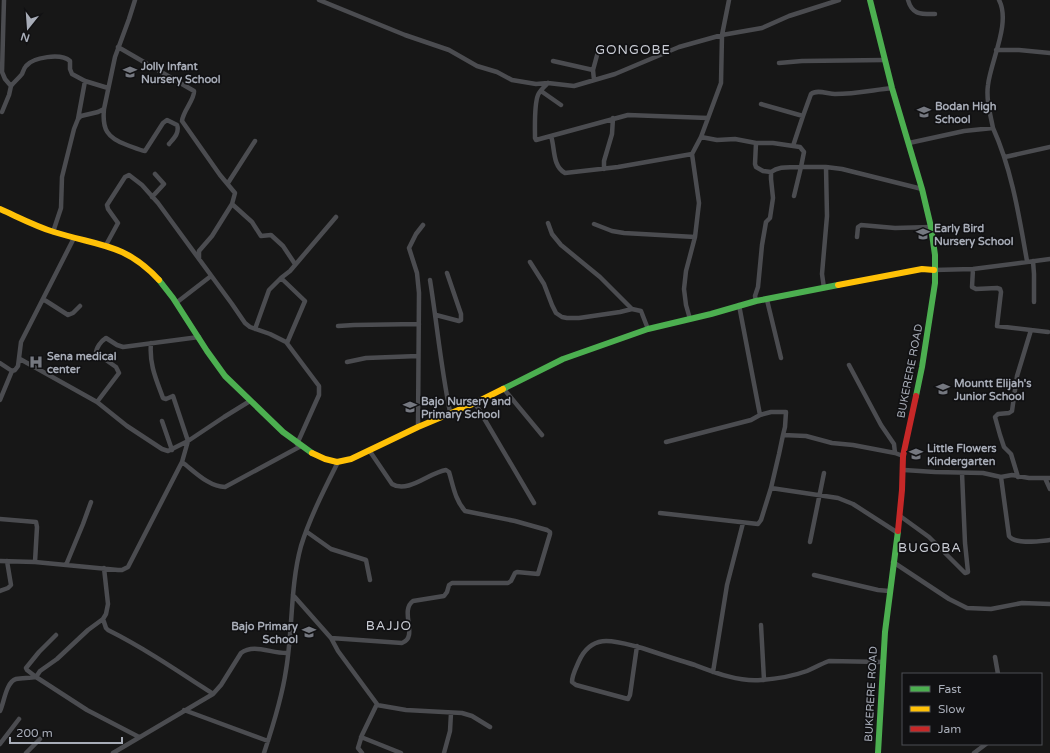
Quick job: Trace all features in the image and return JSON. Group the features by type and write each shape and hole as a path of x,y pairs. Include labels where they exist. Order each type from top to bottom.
{"street":[{"path":"4,0 2,72 5,79 11,86"},
{"path":"135,0 118,46 104,109 104,126 108,135 113,139 145,151 163,123 168,120 177,125 178,128 177,134 169,144"},
{"path":"319,0 406,35 449,50 477,66 497,72 512,80 536,84 548,83 574,86 615,74 679,47 722,35 762,28 789,16 840,0"},
{"path":"690,319 684,289 686,271 695,238 699,204 692,154 701,137 721,83 722,35 729,0"},
{"name":"BUKERERE ROAD","path":"870,0 892,88 922,189 931,227 935,255 935,283 927,337 903,456 904,470 900,516 889,591 883,662 878,753"},
{"path":"908,0 912,10 921,14 935,14"},
{"path":"999,0 1003,14 1001,31 989,77 987,95 993,128 1005,157 1034,274 1034,302"},
{"path":"118,46 194,91 194,95 187,106 182,121 235,193 232,204 212,236 199,252 199,259"},
{"path":"594,80 593,70 599,48"},
{"path":"996,50 1019,50 1050,53"},
{"path":"2,112 11,86 22,73 26,65 41,58 51,56 69,60 72,74 108,88"},
{"path":"779,63 810,60 885,60"},
{"path":"553,61 593,70"},
{"path":"53,232 61,208 62,177 74,129 78,120 85,80"},
{"path":"548,83 541,91 537,99 535,138 537,140 628,115 708,118"},
{"path":"793,146 811,94 815,92 847,94 892,88"},
{"path":"541,91 561,105"},
{"path":"761,104 803,116"},
{"path":"78,120 84,115 104,109"},
{"path":"604,169 604,160 612,134 613,118"},
{"path":"909,143 964,131 993,128"},
{"path":"551,136 554,145 553,152 557,163 563,172 604,169 692,154"},
{"path":"701,137 717,140 735,139 756,143 800,147 804,152 794,196"},
{"path":"228,183 256,141"},
{"path":"756,143 755,164 756,167 763,171 771,172 776,168 781,167 826,167 842,169 922,189"},
{"path":"1005,157 1050,147"},
{"path":"824,288 822,274 827,216 826,167"},
{"path":"756,301 755,296 758,290 762,245 766,222 770,218 773,198 771,172"},
{"path":"152,197 164,184 155,174"},
{"path":"106,245 118,223 108,209 107,205 125,176 129,176 142,185 158,203 247,326 275,336 287,343 320,388 319,395 299,445 225,487 206,481 182,462"},
{"path":"232,204 252,222 261,236 271,235 283,246 296,264"},
{"path":"0,209 53,232 121,250 142,263 161,283 176,303 222,371 250,402 299,445 326,459 338,462 346,461 418,426 475,402 563,359 648,329 711,314 756,301 922,269 973,269 1050,259"},
{"path":"255,329 269,290 296,264 336,218"},
{"path":"548,223 552,234 561,245 600,277 632,309"},
{"path":"594,224 612,231 624,233 695,238"},
{"path":"418,426 419,281 409,248 416,234 424,225"},
{"path":"857,237 858,227 861,225 895,228 931,227"},
{"path":"0,400 12,371 18,366 20,360 19,352 21,342 74,238"},
{"path":"530,262 544,284 556,313 562,317 579,318 632,309 643,312 648,329"},
{"path":"973,269 972,288 1000,289 1001,292 997,326 1048,332"},
{"path":"436,315 459,321 461,320 461,314 447,273"},
{"path":"176,303 211,276"},
{"path":"281,278 304,301 287,343"},
{"path":"430,280 436,315 443,378 450,412"},
{"path":"43,299 68,315 73,313 80,306"},
{"path":"767,300 781,358"},
{"path":"739,305 760,414"},
{"path":"338,326 419,324"},
{"path":"1018,477 1011,454 1006,449 1002,440 996,417 998,414 1009,413 1012,411 1017,376 1031,330"},
{"path":"97,402 119,373 116,367 96,353 96,349 104,339 106,338 123,347 199,337"},
{"path":"0,561 35,562 122,570 128,567 182,462 188,441 174,399 172,396 166,399 163,398 152,367 150,354 151,343"},
{"path":"347,362 366,358 418,356"},
{"path":"20,360 97,402 127,426 162,449 168,451 188,441 250,402"},
{"path":"0,363 12,371"},
{"path":"849,364 881,425 894,444 895,453"},
{"path":"503,388 542,435"},
{"path":"475,402 534,503"},
{"path":"660,513 743,523 756,524 760,522 771,488 785,427 786,412 760,414 751,420 666,442"},
{"path":"162,421 172,450"},
{"path":"783,435 806,436 832,443 848,444 895,453 903,456"},
{"path":"331,638 379,642 405,642 409,636 407,617 410,603 413,601 444,596 447,592 448,585 452,583 508,582 511,581 517,572 538,574 550,534 547,530 515,521 466,511 462,507 454,492 449,472 446,470 413,484 401,487 395,486 392,484 369,450"},
{"path":"264,753 279,702 286,670 298,562 302,545 314,514 338,462"},
{"path":"904,470 983,473 1001,477 1012,475 1018,477 1047,478 1050,489"},
{"path":"810,542 824,473"},
{"path":"900,516 929,537 954,564 965,573 968,572 965,543 962,473"},
{"path":"1001,477 1009,536 1011,540 1050,540"},
{"path":"771,488 838,498 853,504 898,533"},
{"path":"66,565 84,524 91,502"},
{"path":"0,519 36,522 38,526 35,562"},
{"path":"713,672 728,584 743,523"},
{"path":"307,532 331,549 366,560 370,580"},
{"path":"0,591 11,585 7,561"},
{"path":"893,562 949,599 966,608 991,609 1022,603 1050,604"},
{"path":"36,677 40,671 57,659 88,630 103,619 106,614 108,604 104,568"},
{"path":"814,575 878,590 889,591"},
{"path":"294,595 331,638 338,651 377,705 406,710 462,714 472,716 490,727"},
{"path":"103,619 108,630 158,658 213,694"},
{"path":"761,625 764,680"},
{"path":"56,635 38,652 26,668 36,677 87,710 139,737"},
{"path":"637,646 630,695 628,699 576,685 572,682 573,674 582,655 592,644 598,641 606,640 637,646 735,678 764,680 803,672 829,662 883,662"},
{"path":"113,753 184,710 199,704 213,694 221,685 241,652 246,649 252,648 279,653 288,653"},
{"path":"995,657 998,673"},
{"path":"0,711 11,682 15,679 36,677"},
{"path":"362,753 358,748 361,737 369,717 377,705"},
{"path":"184,710 268,741"},
{"path":"444,753 450,731 451,713"},
{"path":"0,744 19,719"},
{"path":"361,737 401,753"},
{"path":"26,753 40,739"},
{"path":"974,753 985,745"}],"traffic: fast":[{"path":"870,0 892,88 922,189 931,227 935,255 935,283 916,396"},
{"path":"159,280 173,298 225,376 283,432 312,453"},
{"path":"503,389 563,359 648,329 711,314 756,301 838,285"},
{"path":"878,753 885,632 898,531"}],"traffic: slow":[{"path":"0,209 47,230 110,247 122,252 147,268 159,280"},
{"path":"838,285 922,269 934,270"},
{"path":"312,453 325,459 337,462 351,459 503,389"}],"traffic: jam":[{"path":"898,531 902,490 903,456 916,396"}],"place":[{"name":"Jolly Infant Nursery School","path":"130,72"},
{"name":"Bodan High School","path":"924,112"},
{"name":"Early Bird Nursery School","path":"923,234"},
{"name":"Sena medical center","path":"36,362"},
{"name":"Mountt Elijah's Junior School","path":"943,389"},
{"name":"Bajo Nursery and Primary School","path":"410,407"},
{"name":"Little Flowers Kindergarten","path":"916,454"},
{"name":"Bajo Primary School","path":"309,632"}],"district":[{"name":"GONGOBE","path":"633,50"},
{"name":"BUGOBA","path":"930,548"},
{"name":"BAJJO","path":"389,626"}]}
